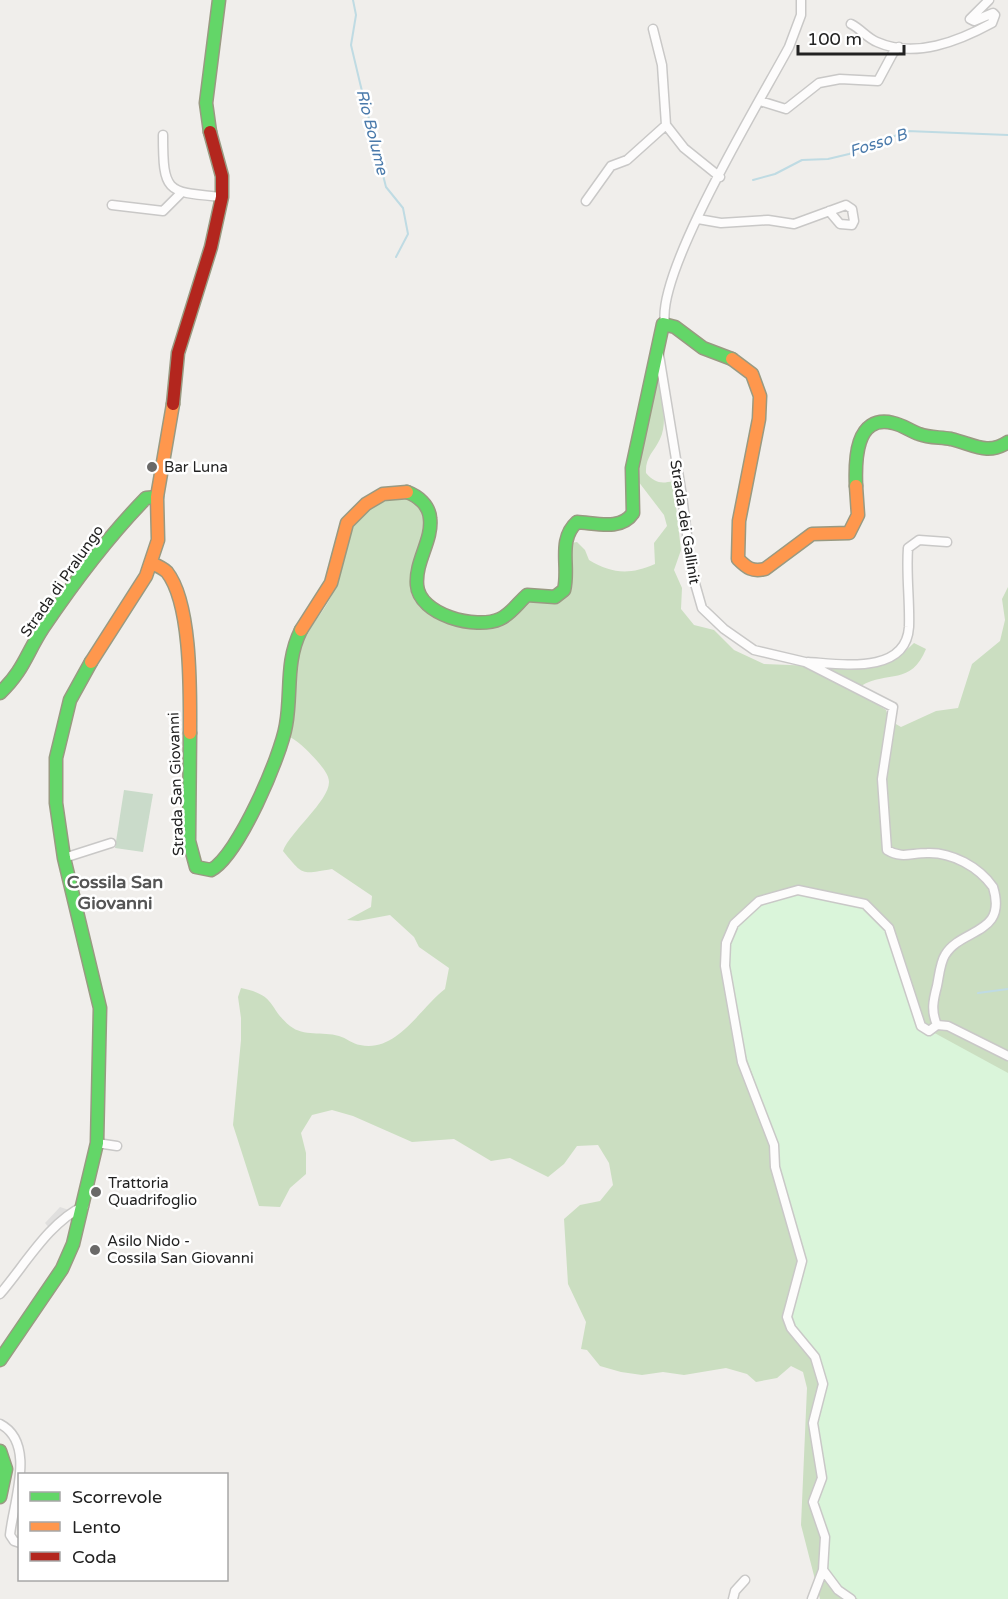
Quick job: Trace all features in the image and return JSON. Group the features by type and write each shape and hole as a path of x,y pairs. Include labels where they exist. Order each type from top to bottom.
{"street":[{"path":"0,1359 62,1269 73,1244 84,1206 97,1143 100,1008 64,858 56,803 56,758 70,700 93,658 146,576 158,540 157,496 174,398 178,353 211,247 222,197 222,176 208,126 206,103 219,0"},
{"path":"801,0 798,23 698,219 671,277 664,302 665,323 700,347 742,364 757,380 760,388 762,410 738,532 738,559 750,570 760,570 782,559 806,536 816,533 849,533 856,522 858,512 854,455 865,432 878,424 893,423 919,435 956,440 984,451 996,449 1008,442"},
{"path":"851,24 878,42 899,47 921,48 952,42 971,34 995,19 993,13 974,21 970,19 970,15 989,0"},
{"path":"653,29 662,65 666,124 684,148 720,177"},
{"path":"760,101 786,109 819,83 840,79 879,81 892,53 899,47"},
{"path":"586,201 611,166 627,160 666,124"},
{"path":"163,135 163,161 167,179 180,194 222,197"},
{"path":"112,205 163,211 180,194"},
{"path":"698,219 721,223 768,220 794,224 830,212"},
{"name":"Strada San Giovanni","path":"151,563 167,572 171,579 186,627 189,841 196,867 211,870 228,856 278,753 288,717 288,677 292,652 302,629 327,593 340,554 340,533 350,519 389,490 400,489 421,500 430,516 430,528 419,567 418,595 421,603 433,612 488,622 504,617 527,595 555,597 564,590 566,582 566,534 571,526 577,522 618,525 629,519 633,513 632,468 661,327 665,323"},
{"name":"Strada dei Gallinit","path":"658,350 692,573 699,600 717,622 742,644 754,650 805,662 893,707 882,779 887,850 897,856 928,853 966,862 983,875 1000,897 1002,907 1000,918 992,928 957,943 945,955 933,1001 932,1014 937,1025"},
{"name":"Strada di Pralungo","path":"0,693 18,676 42,630 114,532 146,498 157,496"},
{"path":"805,662 872,663 892,658 901,648 909,627 908,548 919,540 947,542"},
{"path":"64,858 111,843"},
{"path":"812,1599 823,1570 825,1537 813,1502 822,1478 813,1423 823,1384 815,1357 791,1328 787,1317 802,1261 775,1167 774,1145 742,1062 725,966 726,943 734,924 759,901 798,890 865,904 889,928 921,1026 929,1031 937,1025 948,1026 1008,1056"},
{"path":"97,1143 117,1146"},
{"path":"0,1294 58,1225 73,1211 84,1206"},
{"path":"0,1424 8,1428 16,1439 19,1473"},
{"path":"0,1451 6,1469 0,1497"},
{"path":"18,1482 10,1535 18,1542"},
{"path":"823,1570 838,1590 851,1599"},
{"path":"733,1599 735,1591 745,1580"}],"green space":[{"path":"658,374 664,424 660,439 647,463 646,473 658,482 673,481 681,550 674,570 682,588 681,609 694,625 714,630 734,650 764,664 866,668 899,657 914,643 926,649 920,661 913,668 906,673 871,681 861,686 865,697 886,710 889,720 901,727 936,711 958,708 972,664 1000,641 1005,620 1002,599 1008,587 1008,1599 820,1599 801,1525 807,1388 803,1372 791,1366 777,1378 756,1382 747,1374 726,1368 684,1375 663,1372 642,1375 600,1366 587,1350 581,1349 586,1322 568,1284 564,1219 580,1205 600,1201 613,1185 609,1163 598,1145 577,1146 564,1164 548,1177 510,1158 491,1161 454,1139 412,1142 353,1116 332,1110 312,1115 301,1133 306,1153 306,1174 290,1188 280,1207 259,1206 233,1125 241,1040 238,997 241,988 267,998 290,1026 301,1032 333,1035 357,1044 373,1046 396,1036 445,989 449,968 419,947 414,937 390,915 358,921 347,920 371,907 372,896 332,869 304,872 283,851 323,798 329,782 327,774 318,762 302,745 290,737 292,686 300,648 337,583 352,524 357,516 392,496 407,496 420,507 424,518 424,530 411,579 411,591 419,606 426,612 452,624 461,625 485,620 510,611 532,599 557,601 571,543 577,542 585,550 589,560 613,570 637,570 655,564 654,543 667,526 664,515 638,481 637,464"},
{"path":"124,790 153,794 143,852 115,848"},
{"path":"802,889 858,903 877,917 897,943 904,959 914,991 918,1024 1008,1073 1008,1599 858,1599 840,1588 820,1566 822,1539 817,1504 819,1477 815,1424 820,1385 815,1352 794,1328 791,1317 799,1261 765,1110 746,1056 723,946 742,914"}],"shaded area":[{"path":"60,1207 69,1210 51,1230 45,1223"}],"waterway":[{"name":"Rio Bolume","path":"353,0 356,15 351,45 386,187 403,208 408,234 396,257"},
{"name":"Fosso B","path":"753,180 775,174 802,160 828,159 849,154 907,131 1008,135"},
{"path":"978,993 1008,989"}],"traffic: fast":[{"path":"210,132 206,103 219,0"},
{"path":"407,492 422,502 429,513 429,534 417,576 420,596 427,605 450,617 477,623 500,619 527,595 555,597 564,590 567,537 577,522 615,524 628,519 633,513 632,468 663,324 675,327 703,348 732,359"},
{"path":"856,486 856,464 860,442 864,432 880,422 897,424 916,433 951,439 980,448 993,448 1008,442"},
{"path":"0,693 20,669 37,637 104,545 146,498 157,497"},
{"path":"190,733 189,841 196,867 211,870 222,861 245,826 276,759 286,725 291,665 301,630"},
{"path":"0,1360 62,1269 73,1244 97,1143 100,1008 64,858 56,803 56,758 70,700 91,662"},
{"path":"0,1451 6,1469 0,1497"}],"traffic: slow":[{"path":"732,359 752,374 760,396 759,419 739,521 738,559 750,569 765,569 812,534 849,533 858,515 856,486"},
{"path":"91,662 146,576 158,540 157,497 173,404"},
{"path":"301,630 331,583 347,523 366,504 383,494 407,492"},
{"path":"151,563 167,572 175,586 181,605 188,649 190,733"}],"traffic: jam":[{"path":"173,404 178,353 211,247 222,197 222,176 210,132"}],"place":[{"name":"Bar Luna","path":"152,467"},
{"name":"Trattoria Quadrifoglio","path":"96,1192"},
{"name":"Asilo Nido - Cossila San Giovanni","path":"95,1250"}],"district":[{"name":"Cossila San Giovanni","path":"115,892"}]}
